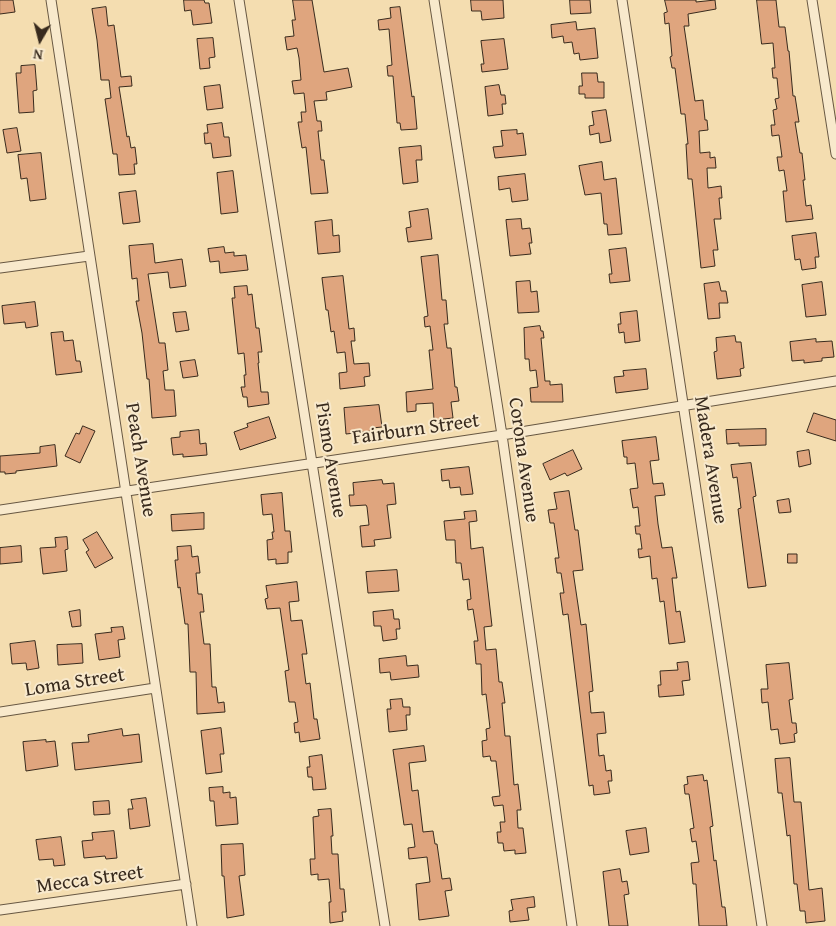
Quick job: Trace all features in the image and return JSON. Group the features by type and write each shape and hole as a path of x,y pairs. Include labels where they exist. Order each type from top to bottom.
{"street":[{"name":"Peach Avenue","path":"51,0 192,926"},
{"name":"Pismo Avenue","path":"239,0 385,926"},
{"name":"Corona Avenue","path":"434,0 502,435 572,926"},
{"name":"Madera Avenue","path":"622,0 685,406 762,926"},
{"path":"812,0 836,154"},
{"path":"0,268 89,256"},
{"name":"Fairburn Street","path":"0,510 502,435 836,381"},
{"name":"Loma Street","path":"0,712 155,688"},
{"name":"Mecca Street","path":"0,910 186,884"}],"building":[{"path":"0,0 13,0 15,12 0,14"},
{"path":"184,0 204,0 205,3 209,3 212,23 193,25 191,10 185,11"},
{"path":"293,0 312,0 324,72 348,68 352,87 326,92 327,100 314,101 317,121 321,121 322,131 318,131 321,160 324,160 328,193 311,194 306,147 302,148 298,122 302,122 301,112 306,112 304,93 294,94 292,81 301,80 299,58 297,48 287,50 285,37 294,36 292,20 295,20"},
{"path":"471,0 503,0 504,18 482,20 481,11 472,11"},
{"path":"570,0 590,0 591,13 571,14"},
{"path":"665,0 696,0 696,2 715,0 716,9 688,14 689,26 684,26 695,101 703,100 705,120 707,120 708,130 699,131 700,153 710,152 710,158 715,157 716,168 707,168 708,188 721,186 722,198 719,198 721,219 714,219 718,250 713,250 715,266 701,268 692,179 688,179 686,144 688,144 685,114 681,114 675,68 672,68 670,57 672,56 669,23 665,24 664,13 667,12"},
{"path":"757,0 776,0 779,27 785,27 793,96 795,96 799,122 795,122 800,153 802,153 806,206 811,205 813,219 786,222 783,191 787,191 784,170 779,171 777,157 782,157 779,135 772,136 771,125 775,125 773,110 777,109 775,99 779,98 777,78 773,78 772,68 775,68 773,43 762,44"},
{"path":"106,7 108,26 114,25 121,77 131,76 132,86 119,87 127,137 129,136 131,148 135,147 137,164 134,164 135,174 119,175 117,154 113,154 105,99 111,98 109,80 101,80 92,9"},
{"path":"400,7 412,97 414,96 417,129 401,130 400,123 397,123 393,76 388,76 387,66 392,65 389,29 379,30 378,20 391,18 390,8"},
{"path":"576,22 577,30 595,28 598,58 580,60 579,53 574,54 572,42 564,43 563,36 552,38 551,25"},
{"path":"213,38 215,57 209,58 210,68 200,69 197,39"},
{"path":"504,39 508,69 482,72 481,64 484,64 481,41"},
{"path":"35,65 37,90 33,91 34,112 19,113 16,73 21,73 21,66"},
{"path":"582,73 597,73 598,82 604,82 604,98 585,98 585,94 579,94 579,86 582,86"},
{"path":"220,85 223,108 207,110 204,87"},
{"path":"499,85 501,95 505,95 506,104 502,104 503,114 488,116 485,87"},
{"path":"606,110 611,141 600,143 599,133 590,135 589,126 594,125 592,112"},
{"path":"222,123 224,137 229,137 231,156 213,158 211,143 205,144 204,133 208,133 207,125"},
{"path":"17,128 21,151 7,153 3,130"},
{"path":"517,130 517,134 523,133 526,155 495,158 493,147 503,146 501,131"},
{"path":"421,146 422,160 416,160 418,182 403,184 399,148"},
{"path":"41,153 46,199 30,201 27,178 21,179 18,155"},
{"path":"602,162 604,180 616,178 622,234 608,235 607,224 604,224 601,193 585,195 579,166"},
{"path":"233,171 238,212 221,214 217,173"},
{"path":"525,174 528,200 512,202 510,188 499,190 498,177"},
{"path":"136,191 140,222 123,224 119,193"},
{"path":"428,209 432,239 408,242 406,228 411,227 409,212"},
{"path":"521,219 522,229 530,228 532,243 529,243 531,254 510,256 506,220"},
{"path":"332,220 333,236 339,235 340,252 318,254 315,222"},
{"path":"816,233 819,257 815,257 816,268 802,270 800,259 795,260 792,236"},
{"path":"153,244 155,263 182,259 186,286 170,288 168,272 148,274 159,343 165,343 168,370 163,371 165,390 174,390 176,416 152,418 149,379 147,379 136,301 139,301 137,278 132,279 129,246"},
{"path":"224,247 225,253 234,252 234,256 246,255 248,270 220,273 219,261 210,262 208,249"},
{"path":"626,248 630,281 610,283 609,274 612,274 609,250"},
{"path":"438,255 442,300 446,300 448,324 444,324 447,348 451,348 455,387 457,387 459,401 451,402 453,418 434,420 433,403 416,404 416,411 407,412 406,392 433,389 429,350 433,350 430,326 425,327 424,317 428,316 421,257"},
{"path":"343,276 349,329 354,328 355,341 351,341 354,364 369,363 370,376 364,377 365,386 340,389 339,373 347,372 345,352 337,353 334,331 331,332 328,310 326,310 322,278"},
{"path":"530,281 531,292 537,291 539,312 518,313 516,282"},
{"path":"719,282 721,291 726,291 728,303 719,303 720,318 708,319 704,284"},
{"path":"822,282 826,315 806,317 802,285"},
{"path":"247,286 248,295 252,294 256,328 259,328 262,352 258,352 261,392 268,392 269,404 248,407 247,397 243,397 241,387 245,387 244,353 238,354 232,298 235,298 234,287"},
{"path":"35,302 38,326 26,328 25,322 4,324 2,306"},
{"path":"637,311 640,341 625,343 624,332 619,333 618,324 621,324 620,313"},
{"path":"186,312 189,330 176,332 173,313"},
{"path":"540,326 544,338 541,338 545,381 550,381 550,385 562,384 563,402 531,402 530,388 538,387 536,370 530,371 529,359 525,359 524,328"},
{"path":"63,332 64,341 73,340 76,361 80,361 82,372 56,375 51,333"},
{"path":"735,336 736,342 741,342 744,368 740,369 741,376 717,379 714,352 717,351 716,338"},
{"path":"816,339 816,342 832,341 834,357 822,358 822,361 804,363 804,360 792,361 790,342"},
{"path":"195,360 198,376 183,378 180,362"},
{"path":"646,369 648,389 616,393 614,377 624,376 623,371"},
{"path":"379,405 382,427 372,428 372,431 346,434 344,408"},
{"path":"814,413 836,420 836,441 807,432"},
{"path":"269,417 276,438 240,450 234,432 248,427 247,424"},
{"path":"83,426 95,431 80,463 65,456 76,433 79,434"},
{"path":"766,429 766,445 739,446 739,443 727,444 726,430"},
{"path":"199,430 200,444 206,443 207,455 183,457 183,454 173,455 171,438 180,437 180,432"},
{"path":"656,437 659,460 650,461 653,484 663,483 665,495 655,496 658,524 662,548 672,547 677,578 672,578 676,612 680,611 685,642 669,644 664,601 660,602 657,578 652,579 650,556 639,558 638,549 642,549 640,534 636,534 635,526 640,526 638,507 633,508 630,489 638,488 635,463 627,464 622,441"},
{"path":"55,445 57,466 16,471 16,473 5,474 5,472 0,472 0,456 40,453 40,447"},
{"path":"573,450 582,469 567,476 565,473 550,480 543,464"},
{"path":"809,450 811,464 799,467 797,452"},
{"path":"751,463 756,496 753,497 766,586 748,588 738,509 741,508 737,477 733,478 731,465"},
{"path":"469,467 473,494 461,495 460,487 450,488 449,480 442,481 441,470"},
{"path":"382,480 383,484 394,483 396,504 387,505 391,538 374,540 375,546 362,547 360,526 369,525 367,507 366,505 350,506 349,495 354,495 353,483"},
{"path":"569,491 575,530 578,530 583,570 573,571 581,625 586,624 593,691 589,692 591,713 604,712 606,733 597,734 599,756 604,755 606,771 611,770 612,781 608,781 610,793 594,795 593,785 589,786 568,614 563,615 560,593 564,593 561,573 557,573 555,558 559,558 554,523 550,523 548,510 557,509 554,493"},
{"path":"282,493 285,531 290,531 292,552 288,552 288,563 276,564 276,559 268,560 267,540 273,539 272,532 274,532 272,514 263,515 261,495"},
{"path":"789,499 791,512 779,513 777,501"},
{"path":"476,511 477,521 469,522 471,549 483,547 492,626 484,627 486,650 496,649 499,682 502,682 505,703 502,703 505,736 510,736 514,785 518,784 521,810 517,810 518,828 523,828 526,853 515,854 515,850 504,851 503,843 498,843 497,832 501,832 500,822 505,822 503,805 494,806 492,797 500,796 496,761 491,761 490,756 483,757 482,741 487,740 486,729 490,728 486,694 482,695 481,664 476,664 474,641 478,641 473,609 468,610 467,600 471,599 469,579 463,580 461,563 456,563 455,540 446,540 444,521 465,519 464,512"},
{"path":"204,513 204,529 172,531 171,515"},
{"path":"97,532 113,558 95,568 86,552 89,550 83,540"},
{"path":"67,537 68,549 65,550 67,571 43,574 40,548 56,547 55,538"},
{"path":"21,546 22,562 0,564 0,548"},
{"path":"191,546 192,557 198,556 200,573 196,573 198,594 202,594 204,612 200,612 204,644 210,644 212,687 216,687 218,703 224,702 225,712 197,714 196,672 190,672 188,624 185,624 175,560 178,560 177,547"},
{"path":"788,554 797,554 797,563 788,563"},
{"path":"397,570 399,591 368,593 366,572"},
{"path":"297,582 299,601 289,602 291,621 302,620 307,654 302,654 306,684 310,683 314,719 317,719 320,739 300,742 299,732 295,733 294,723 298,722 295,702 289,702 285,671 289,670 280,608 267,609 265,599 268,598 266,586"},
{"path":"80,610 81,626 72,627 69,612"},
{"path":"393,610 394,619 399,619 400,629 396,629 397,639 383,641 381,626 374,626 373,612"},
{"path":"123,627 125,639 118,640 120,657 99,660 95,634 112,632 111,628"},
{"path":"35,641 39,668 27,670 26,663 12,664 10,644"},
{"path":"82,644 83,663 58,665 57,645"},
{"path":"406,656 407,666 418,665 419,677 391,680 390,672 380,673 379,659"},
{"path":"688,662 690,680 682,681 684,695 659,697 658,685 661,685 660,671 678,670 677,663"},
{"path":"789,663 793,699 789,700 792,723 796,723 797,733 794,734 795,742 780,744 778,729 771,730 768,702 762,703 761,689 768,689 766,665"},
{"path":"402,699 403,707 410,707 410,715 406,715 407,730 389,732 387,709 391,709 390,700"},
{"path":"221,728 224,754 220,754 222,772 206,774 201,731"},
{"path":"122,729 123,736 139,734 142,762 75,770 72,743 89,742 88,735"},
{"path":"46,740 46,742 55,741 58,766 26,771 23,742"},
{"path":"424,746 426,761 409,763 412,791 418,790 423,832 433,831 435,844 437,844 442,879 450,878 452,890 445,891 449,916 419,920 416,884 430,882 427,857 409,859 408,848 415,847 412,824 404,825 393,750"},
{"path":"322,755 326,789 313,790 312,777 308,777 309,757"},
{"path":"790,758 794,802 801,802 809,890 822,888 825,921 806,923 805,911 800,911 797,884 794,884 790,835 787,836 782,793 778,793 775,759"},
{"path":"703,775 704,781 707,780 713,826 710,827 714,861 716,860 722,907 725,907 727,926 699,926 696,884 693,884 691,863 699,862 696,841 692,842 690,829 694,828 689,794 685,794 684,785 688,784 687,777"},
{"path":"223,787 223,793 230,792 230,798 236,797 238,824 216,826 214,801 210,801 209,788"},
{"path":"146,798 150,826 130,829 128,809 133,809 131,800"},
{"path":"109,801 110,814 94,815 93,802"},
{"path":"331,809 332,854 338,854 340,889 344,889 346,912 342,912 343,921 330,923 329,879 318,880 318,874 311,875 310,859 315,859 313,817 319,816 318,810"},
{"path":"646,828 649,852 630,855 626,831"},
{"path":"114,831 117,858 106,859 105,856 84,858 82,841 93,840 92,833"},
{"path":"61,837 65,865 54,866 53,859 39,860 36,840"},
{"path":"243,844 245,875 239,876 244,915 227,918 224,876 222,876 221,845"},
{"path":"620,869 622,882 627,881 629,894 624,895 628,926 609,926 603,872"},
{"path":"534,897 535,907 527,908 529,920 510,922 509,911 513,910 511,900"}]}
